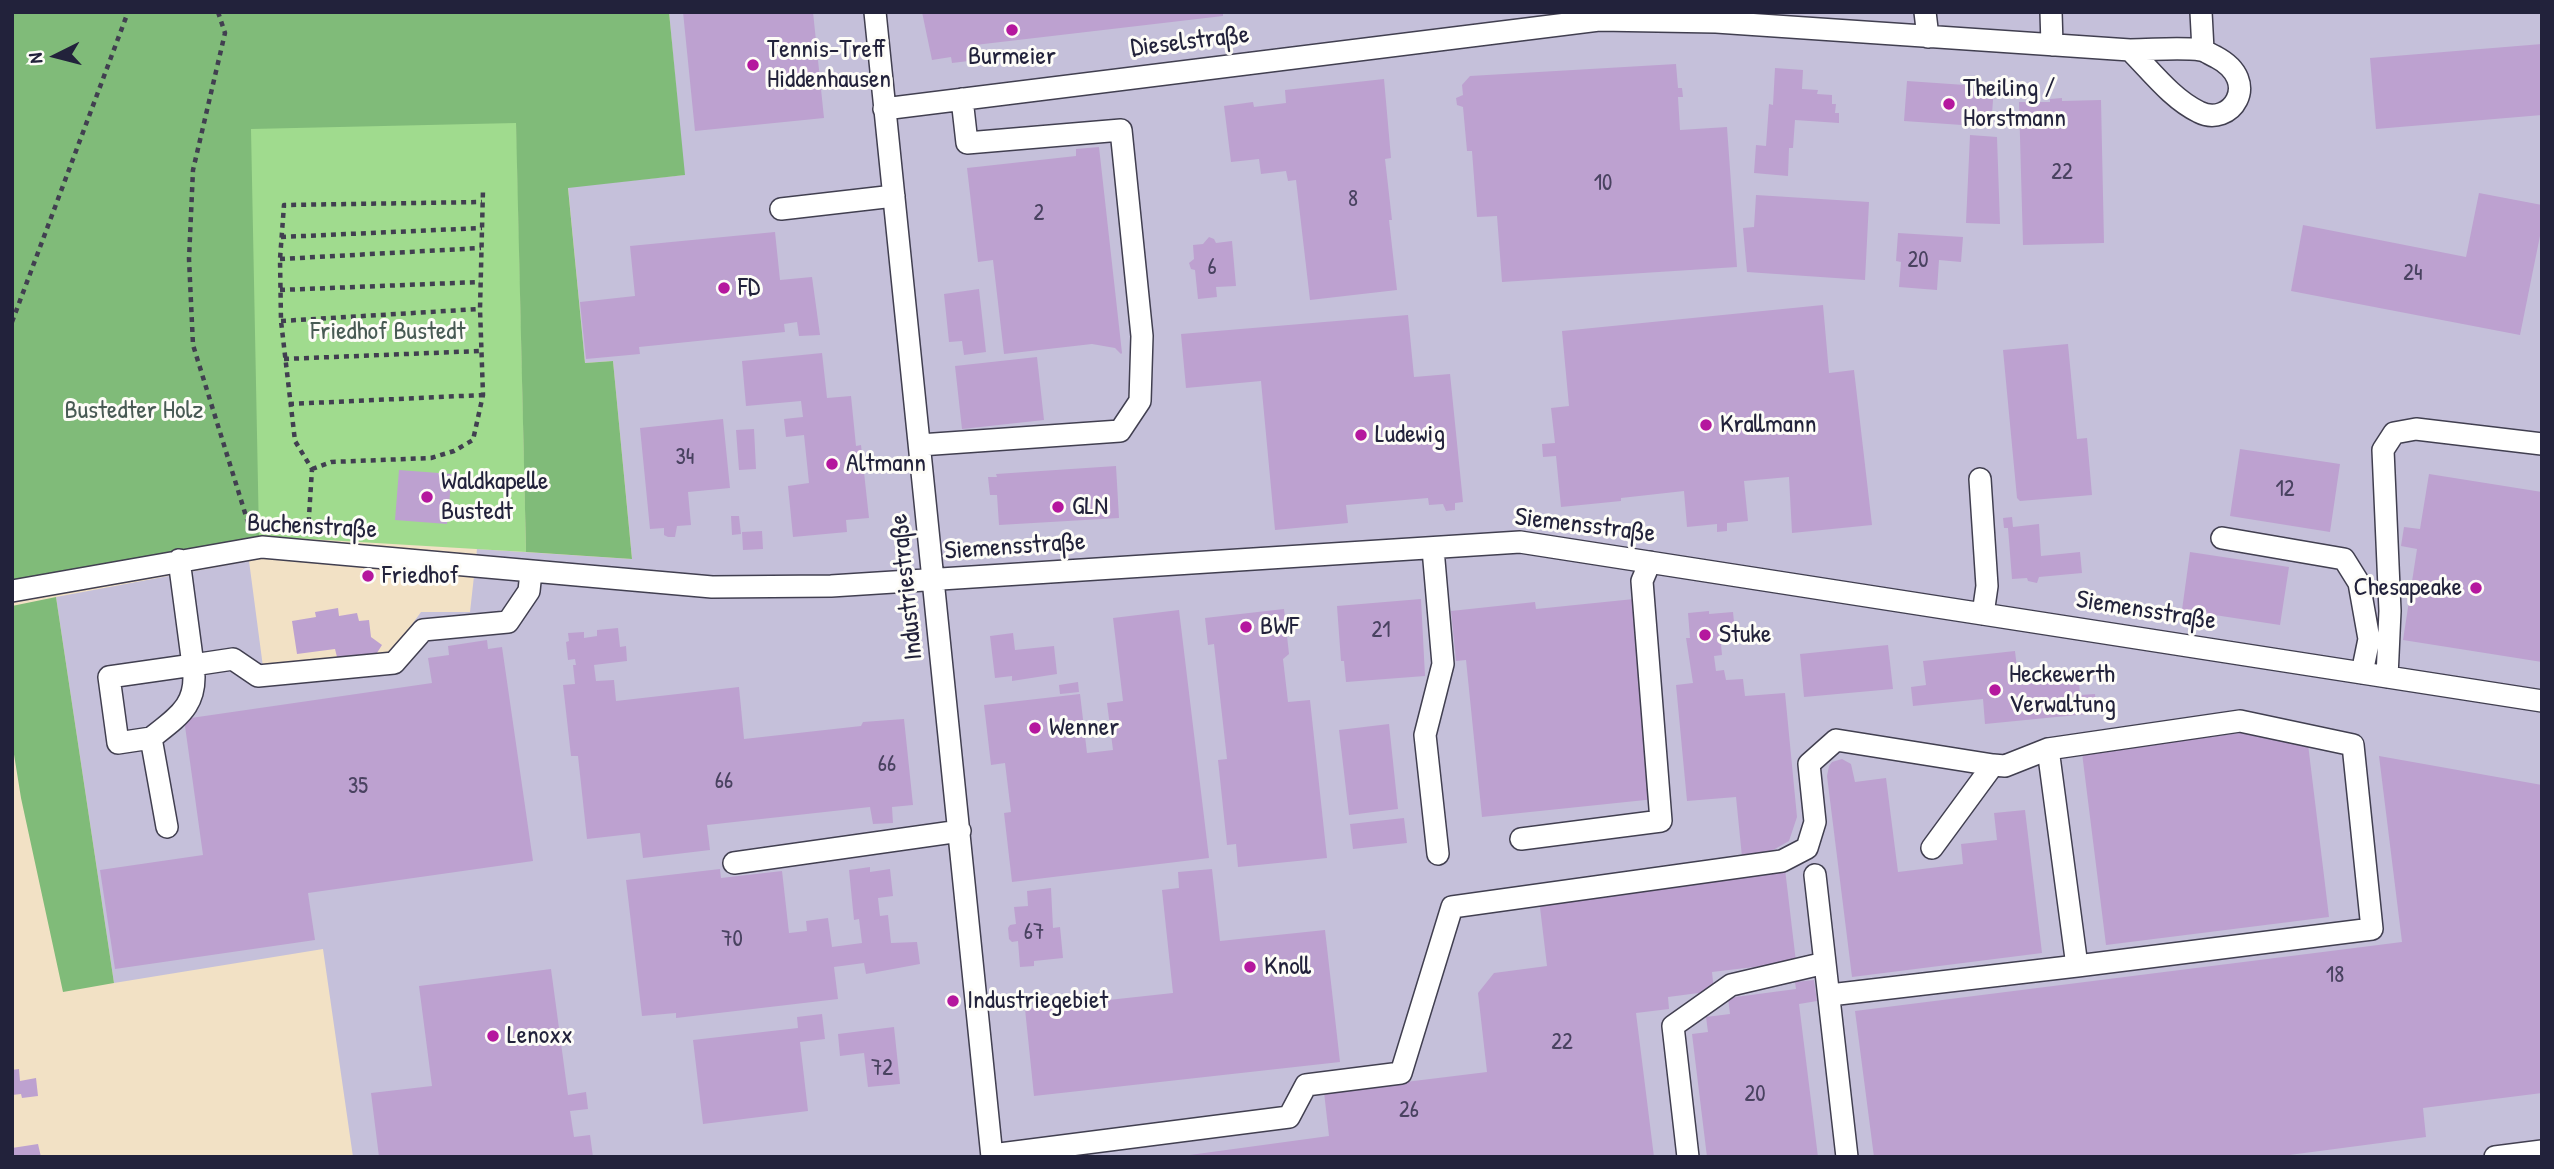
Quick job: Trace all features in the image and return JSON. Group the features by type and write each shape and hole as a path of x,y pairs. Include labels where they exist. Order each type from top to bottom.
{"street":[{"name":"Industriestraße","path":"875,12 992,1156"},
{"path":"1925,12 1928,37"},
{"path":"2051,12 2052,45"},
{"path":"2130,50 2172,92 2198,112 2220,114 2237,100 2239,81 2230,65 2203,50 2201,12"},
{"name":"Dieselstraße","path":"884,109 1599,20 1716,22 2130,50 2203,50"},
{"path":"920,445 1120,431 1140,401 1142,336 1121,130 967,143 962,99"},
{"path":"781,209 894,196"},
{"path":"2387,677 2390,611 2383,450 2394,433 2416,429 2542,444"},
{"path":"1980,480 1987,586 1983,614"},
{"path":"2221,538 2344,559 2359,583 2369,639 2361,673"},
{"name":"Siemensstraße","path":"530,572 712,587 831,586 1520,542 2542,701"},
{"name":"Buchenstraße","path":"12,591 256,548 530,572"},
{"path":"1433,549 1443,664 1425,735 1438,854"},
{"path":"178,560 193,664 196,683 186,711 151,738 118,743 109,677 193,664 233,659 258,676 394,663 423,630 508,622 529,591 530,572"},
{"path":"1521,839 1661,821 1642,581 1650,562"},
{"path":"992,1156 1289,1117 1306,1086 1401,1073 1452,908 1782,861 1807,848 1815,822 1809,764 1836,740 2005,766 2048,749 2240,721 2353,745 2372,929 1829,995"},
{"path":"151,738 167,827"},
{"path":"2048,749 2077,966"},
{"path":"1932,848 1993,765"},
{"path":"734,863 960,831"},
{"path":"1815,875 1847,1157"},
{"path":"1688,1157 1673,1026 1731,985 1825,963"},
{"path":"2495,1157 2542,1151"}],"path":[{"path":"12,322 128,12"},
{"path":"218,12 225,33 193,170 190,259 192,345 256,548"},
{"path":"312,469 331,462 431,458 454,451 473,440 483,395 480,351 482,189"},
{"path":"306,551 312,469 295,441 284,359 280,259 284,205 482,202"},
{"path":"281,237 482,228"},
{"path":"280,259 481,248"},
{"path":"281,290 480,282"},
{"path":"281,321 480,309"},
{"path":"284,359 480,351"},
{"path":"289,404 483,395"}],"shaded area":[{"path":"669,12 2542,12 2542,1157 353,1157 323,949 114,983 56,597 249,561 263,667 327,658 328,664 389,656 421,612 470,612 477,549 632,559 613,361 585,363 568,187 684,175"}],"green space":[{"name":"Friedhof Bustedt","path":"12,12 514,12 526,552 259,536 12,586"},
{"name":"Bustedter Holz","path":"12,12 669,12 685,175 568,188 585,363 613,361 632,559 526,552 516,123 251,129 259,536 12,586"},
{"path":"56,597 114,983 63,992 21,798 12,742 12,606"}],"building":[{"name":"Tennis-Treff Hiddenhausen","path":"683,12 813,12 824,118 695,131"},
{"name":"Burmeier","path":"922,12 1223,12 1223,16 975,45 977,60 952,63 951,57 932,60"},
{"path":"2542,44 2542,115 2376,129 2370,58"},
{"path":"1676,64 1678,88 1682,88 1683,97 1678,97 1680,130 1727,127 1737,267 1502,282 1497,216 1477,217 1472,151 1467,151 1463,107 1457,105 1456,98 1463,95 1462,85 1470,76"},
{"path":"1775,68 1803,70 1802,89 1818,90 1817,94 1832,95 1832,104 1836,104 1835,113 1839,113 1839,123 1795,120 1793,148 1789,148 1788,176 1754,173 1756,145 1766,146 1769,104 1773,105"},
{"path":"1384,79 1391,158 1385,159 1397,290 1310,300 1296,180 1288,181 1286,171 1261,174 1259,159 1231,162 1224,106 1253,102 1254,107 1286,103 1285,90"},
{"name":"Theiling / Horstmann","path":"1907,81 1994,87 1991,127 1904,121"},
{"path":"2062,98 2062,101 2101,100 2104,243 2023,245 2019,102 2050,102 2050,99"},
{"path":"1970,135 1997,137 2000,224 1966,223"},
{"path":"1099,147 1122,353 1115,348 1092,344 1004,354 993,260 978,262 967,168 1076,156 1076,149"},
{"path":"2479,193 2542,205 2542,226 2520,335 2291,291 2303,225 2466,257"},
{"path":"1756,195 1869,202 1865,280 1747,272 1743,228 1754,227"},
{"name":"FD","path":"775,232 780,280 812,277 820,335 799,336 797,322 784,324 785,332 639,347 640,354 586,359 580,302 635,296 630,246"},
{"path":"1898,233 1963,237 1961,262 1939,260 1937,290 1899,287 1901,262 1896,261"},
{"path":"1209,237 1216,243 1232,241 1236,286 1216,287 1217,297 1198,299 1195,270 1191,269 1189,263 1194,259 1193,245 1203,244"},
{"path":"979,289 986,352 964,355 962,341 949,342 944,294"},
{"name":"Krallmann","path":"1823,305 1829,373 1854,370 1872,525 1792,533 1789,477 1744,481 1748,521 1727,523 1727,531 1717,532 1717,524 1687,527 1684,491 1561,507 1556,456 1543,457 1542,444 1555,443 1551,408 1569,406 1562,331"},
{"name":"Ludewig","path":"1408,315 1414,377 1450,374 1463,502 1455,503 1455,510 1446,511 1443,504 1429,505 1428,498 1346,505 1348,523 1275,530 1261,381 1186,388 1181,334"},
{"path":"2068,344 2077,439 2087,438 2092,495 2020,501 2017,498 2003,350"},
{"name":"Altmann","path":"822,353 827,398 851,396 856,446 861,445 869,518 846,520 847,532 793,537 788,486 809,483 804,435 786,437 784,419 803,417 801,401 746,406 742,361"},
{"path":"1037,357 1044,420 962,429 955,366"},
{"path":"723,419 730,488 688,492 691,525 677,526 675,537 664,535 664,528 650,529 640,428"},
{"path":"754,429 756,469 739,470 736,430"},
{"path":"2240,449 2340,464 2330,532 2230,516"},
{"name":"GLN","path":"1116,466 1119,518 999,525 997,495 990,495 988,477 997,477 996,474"},
{"name":"Waldkapelle Bustedt","path":"399,470 452,474 447,524 395,520"},
{"name":"Chesapeake","path":"2429,474 2542,492 2542,662 2403,640 2417,549 2401,546 2404,527 2420,529"},
{"path":"731,516 739,516 741,534 732,535"},
{"path":"2012,517 2013,527 2039,524 2041,556 2080,552 2082,573 2039,577 2037,583 2028,581 2027,578 2012,579 2008,528 2004,528 2003,518"},
{"path":"762,531 763,549 743,550 742,532"},
{"path":"2190,552 2289,567 2280,625 2182,610"},
{"path":"1421,599 1425,676 1346,682 1344,661 1341,661 1337,606"},
{"path":"1634,599 1655,799 1482,817 1466,660 1456,661 1451,611 1535,602 1536,609"},
{"path":"338,608 339,616 357,613 359,621 369,620 371,637 382,645 375,656 338,661 335,649 297,654 292,621 316,617 315,612"},
{"path":"1284,609 1289,654 1283,659 1288,702 1310,700 1327,858 1238,867 1236,844 1227,845 1218,760 1227,759 1214,644 1208,645 1205,618"},
{"name":"Wenner","path":"1179,610 1209,858 1012,882 1004,813 1011,812 1005,763 991,765 984,705 1080,694 1087,753 1113,750 1107,703 1123,701 1113,618"},
{"path":"1709,611 1709,614 1733,612 1735,632 1720,633 1722,655 1714,656 1716,671 1724,670 1726,680 1743,679 1745,696 1785,693 1797,817 1789,841 1766,854 1742,857 1736,797 1687,801 1676,685 1693,683 1686,638 1690,638 1688,613"},
{"path":"618,628 620,647 626,646 627,661 594,665 596,681 614,680 616,701 739,687 744,739 861,726 863,722 904,719 913,805 892,807 893,823 873,824 870,807 707,825 710,850 643,858 640,833 587,839 578,756 571,756 563,685 575,684 575,659 568,660 566,642 569,641 568,633 584,632 584,638 597,636 597,630"},
{"path":"1013,633 1015,650 1054,646 1057,674 1012,681 1012,676 995,678 990,636"},
{"path":"487,640 488,649 502,647 533,861 308,893 315,940 115,969 100,870 203,855 184,719 432,683 428,658 449,655 448,646"},
{"path":"1888,645 1893,689 1804,697 1800,654"},
{"name":"Heckewerth Verwaltung","path":"2015,651 2018,677 2078,670 2080,695 2095,694 2097,713 1985,724 1983,699 1913,706 1911,687 1926,685 1923,661"},
{"path":"1078,682 1079,692 1060,694 1059,685"},
{"path":"1389,724 1398,809 1349,815 1339,730"},
{"path":"2241,733 2308,744 2329,917 2106,945 2082,753"},
{"path":"2379,756 2542,785 2542,1093 2423,1108 2426,1137 2274,1157 1874,1157 1855,1011 2402,942"},
{"path":"1842,759 1851,764 1855,782 1886,778 1898,872 1963,864 1961,844 1997,840 1994,813 2025,810 2042,953 1852,977 1827,776 1832,762"},
{"path":"1404,818 1407,843 1353,849 1350,824"},
{"path":"870,867 870,872 890,869 893,896 878,898 880,916 888,915 891,943 917,942 920,964 866,974 864,963 834,967 838,999 676,1018 676,1013 642,1016 626,880 720,869 721,878 782,871 789,933 807,931 806,921 828,918 832,947 862,943 859,919 854,920 849,870"},
{"name":"Knoll","path":"1212,869 1220,941 1325,930 1340,1062 1034,1096 1025,1009 1173,993 1162,890 1179,888 1178,872"},
{"path":"1785,869 1796,962 1712,972 1714,991 1668,997 1669,1009 1636,1013 1654,1157 1175,1157 1329,1136 1324,1092 1487,1072 1478,993 1494,973 1547,966 1539,899"},
{"path":"1051,888 1053,928 1060,927 1063,958 1034,961 1034,966 1020,967 1018,941 1012,942 1009,939 1008,928 1016,924 1014,907 1028,906 1027,891"},
{"name":"Lenoxx","path":"551,969 568,1095 586,1092 588,1109 570,1111 574,1137 590,1135 593,1157 379,1157 371,1093 432,1086 419,986"},
{"path":"1814,980 1817,1001 1799,1004 1818,1157 1707,1157 1692,1034 1708,1032 1706,1017 1730,1014 1728,998 1796,989 1795,982"},
{"path":"822,1014 825,1039 800,1042 808,1111 703,1124 693,1040 798,1028 797,1017"},
{"path":"894,1027 900,1084 868,1087 864,1053 840,1056 838,1034"},
{"path":"19,1069 20,1081 36,1078 38,1096 22,1098 21,1094 12,1095 12,1070"},
{"path":"38,1144 41,1157 12,1157 12,1148"}],"place":[{"name":"Burmeier","path":"1012,30"},
{"name":"Tennis-Treff Hiddenhausen","path":"753,65"},
{"name":"Theiling / Horstmann","path":"1949,104"},
{"name":"FD","path":"724,288"},
{"name":"Krallmann","path":"1706,425"},
{"name":"Ludewig","path":"1361,435"},
{"name":"Altmann","path":"832,464"},
{"name":"Waldkapelle Bustedt","path":"427,497"},
{"name":"GLN","path":"1058,507"},
{"name":"Friedhof","path":"368,576"},
{"name":"Chesapeake","path":"2476,588"},
{"name":"BWF","path":"1246,627"},
{"name":"Stuke","path":"1705,635"},
{"name":"Heckewerth Verwaltung","path":"1995,690"},
{"name":"Wenner","path":"1035,728"},
{"name":"Knoll","path":"1250,967"},
{"name":"Industriegebiet","path":"953,1001"},
{"name":"Lenoxx","path":"493,1036"}]}
